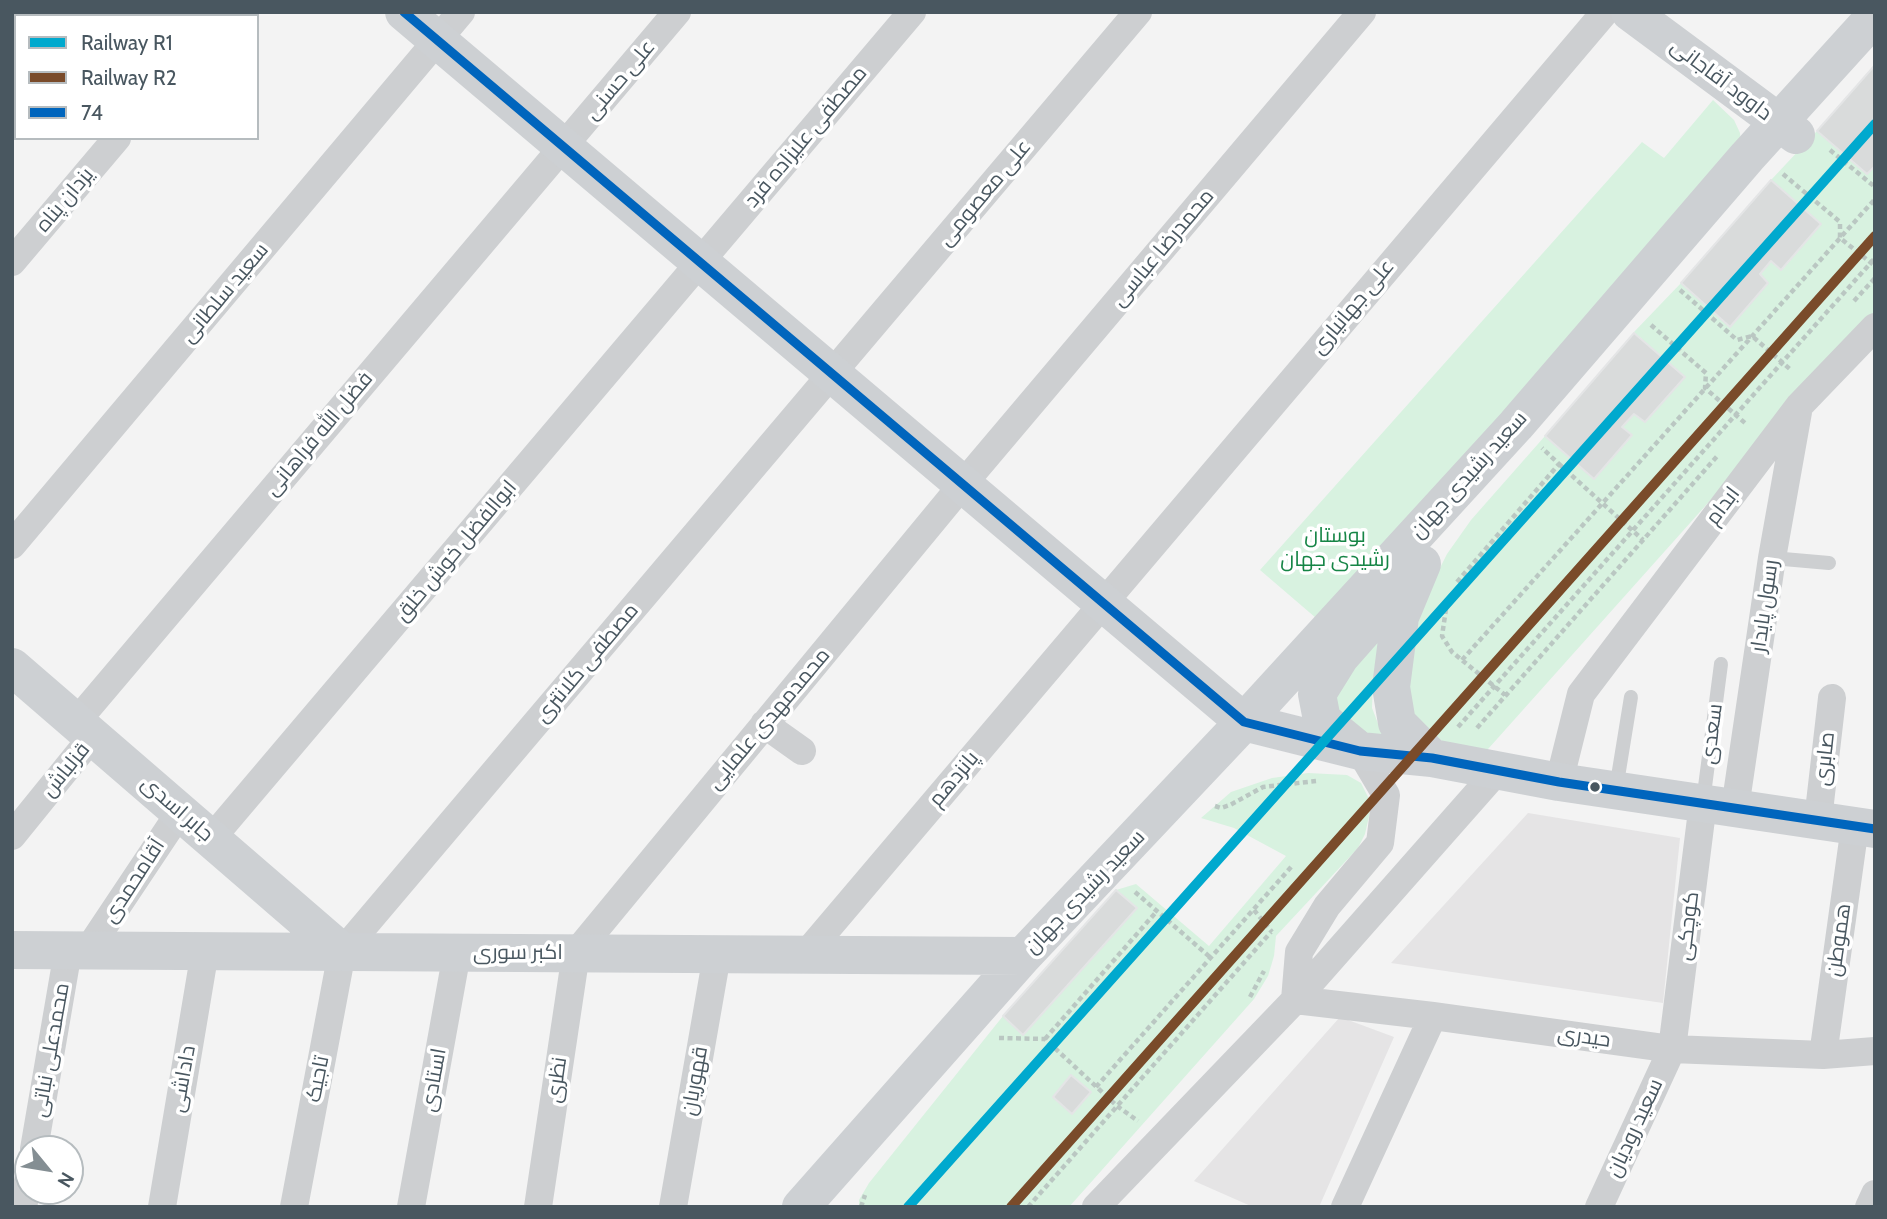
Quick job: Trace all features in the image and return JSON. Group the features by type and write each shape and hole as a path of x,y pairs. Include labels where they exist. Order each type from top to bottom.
{"street":[{"path":"404,12 449,26 563,147 1244,722 1360,751 1440,759 1559,782 1849,825"},
{"name":"علی حسنی","path":"563,147 677,12"},
{"name":"مصطفی علیزاده فرد","path":"700,262 912,12"},
{"name":"علی معصومی","path":"832,374 1138,12"},
{"name":"محمدرضا عباسی","path":"963,484 1362,12"},
{"name":"علی جهانیاری","path":"1102,602 1605,12"},
{"name":"داوود آقاجانی","path":"1630,12 1798,142"},
{"path":"1871,12 1875,16"},
{"name":"سعید رشیدی جهان","path":"801,1207 1023,956 1244,722 1516,425 1798,142 1875,16"},
{"name":"سعید سلطانی","path":"12,545 449,26"},
{"name":"سعید رشیدی جهان","path":"1360,751 1322,720 1317,694 1340,657 1798,142 1875,43"},
{"name":"یزدان پناه","path":"12,262 115,140"},
{"name":"فضل الله فراهانی","path":"84,729 563,147"},
{"name":"ابوالفضل خوش خلق","path":"211,839 700,262"},
{"name":"ابدام","path":"1559,782 1581,694 1799,406 1875,327"},
{"name":"مصطفی کلانتری","path":"342,952 832,374"},
{"name":"رسول پایدار","path":"1719,806 1772,558 1799,406"},
{"name":"محمدمهدی علمایی","path":"576,953 963,484"},
{"path":"1422,564 1400,617 1391,687 1397,723 1440,759"},
{"name":"پانزدهم","path":"805,955 1102,602"},
{"name":"جابر اسدی","path":"12,667 342,952"},
{"name":"صابری","path":"1832,698 1849,825"},
{"path":"764,724 802,751"},
{"name":"قزلباش","path":"12,836 84,729"},
{"path":"1295,1000 1299,951 1327,906 1380,843 1386,795 1360,751"},
{"path":"1096,1207 1295,1000 1498,770"},
{"name":"کوچکی","path":"1672,1049 1719,806"},
{"name":"آقامحمدی","path":"78,951 180,812"},
{"name":"هموطن","path":"1823,1055 1849,825"},
{"name":"اکبر سوری","path":"12,950 1023,956"},
{"name":"محمدعلی نباتی","path":"37,1135 78,951"},
{"name":"داداشی","path":"162,1207 205,951"},
{"name":"تاجیک","path":"295,1207 342,952"},
{"name":"استادی","path":"411,1207 457,953"},
{"name":"نظری","path":"538,1207 576,953"},
{"name":"قهوریان","path":"673,1207 717,954"},
{"name":"حیدری","path":"1295,1000 1672,1049 1823,1055 1875,1051"},
{"path":"1345,1207 1433,1016"},
{"name":"سعید رودیان","path":"1599,1207 1672,1049"},
{"path":"1869,1207 1875,1194"}],"lane":[{"path":"1772,558 1829,563"},
{"name":"سعدی","path":"1719,806 1721,664"},
{"path":"1616,790 1631,697"}],"path":[{"path":"1775,184 1783,174 1798,142 1843,161 1875,187"},
{"path":"1811,198 1843,161"},
{"path":"1783,174 1840,222 1840,238"},
{"path":"1462,660 1875,199"},
{"path":"1840,238 1875,266"},
{"path":"1847,309 1875,278"},
{"path":"1672,299 1688,281"},
{"path":"1680,290 1737,340 1752,336"},
{"path":"1676,347 1706,313"},
{"path":"1641,334 1658,316"},
{"path":"1650,324 1706,373 1705,388"},
{"path":"1752,336 1792,371 1784,380"},
{"path":"1705,388 1746,424"},
{"path":"1737,433 1754,415"},
{"path":"1550,437 1541,447 1643,540"},
{"path":"1440,759 1505,695 1720,453"},
{"path":"1452,587 1559,464"},
{"path":"1449,598 1443,621 1443,636 1452,652 1505,695"},
{"path":"1178,793 1221,807 1263,787 1291,782 1322,781"},
{"path":"1096,1087 1292,866"},
{"path":"1108,868 1211,958"},
{"path":"1254,910 1272,930 1272,939"},
{"path":"1045,1039 1157,911"},
{"path":"1242,1007 1251,997 1266,965"},
{"path":"953,1036 1045,1039 1117,1106 1139,1122 1131,1131"}],"shaded area":[{"path":"1528,813 1680,838 1663,1003 1391,963"},
{"path":"1340,1017 1394,1037 1319,1207 1253,1207 1194,1181"}],"green space":[{"name":"بوستان رشیدی جهان","path":"1713,100 1734,120 1740,133 1741,146 1323,624 1260,570 1642,142 1664,158"},
{"path":"1817,131 1867,174 1875,166 1875,316 1480,758 1450,749 1407,707 1414,638 1425,598 1447,554 1471,520 1545,436 1594,479 1632,436 1622,427 1634,414 1645,422 1684,377 1634,332 1681,283 1731,326 1768,283 1760,274 1771,261 1782,270 1821,224 1771,180"},
{"path":"1383,625 1373,680 1372,708 1379,726 1390,739 1377,738 1336,717 1332,695"},
{"path":"1308,773 1347,775 1361,783 1368,797 1370,812 1365,834 1358,848 1276,936 1268,976 1254,999 1069,1207 859,1207 859,1200 869,1183 1003,1016 1023,1034 1136,908 1116,890 1136,884 1209,946 1286,856 1234,828 1201,818 1231,792 1272,778"}],"building":[{"path":"1875,65 1875,166 1867,174 1817,131"},
{"path":"1771,180 1821,224 1781,270 1771,261 1760,274 1768,283 1730,327 1681,283"},
{"path":"1634,333 1685,377 1645,422 1634,414 1622,427 1632,435 1594,479 1545,436"},
{"path":"1116,890 1137,908 1023,1035 1003,1016"},
{"path":"1071,1075 1091,1092 1072,1114 1053,1097"}],"rail line":[{"name":"R1","path":"908,1207 1875,124"},
{"name":"R2","path":"1011,1207 1875,236"}],"transit line":[{"name":"74","path":"404,12 1244,722 1360,751 1432,758 1559,782 1875,829"}]}
